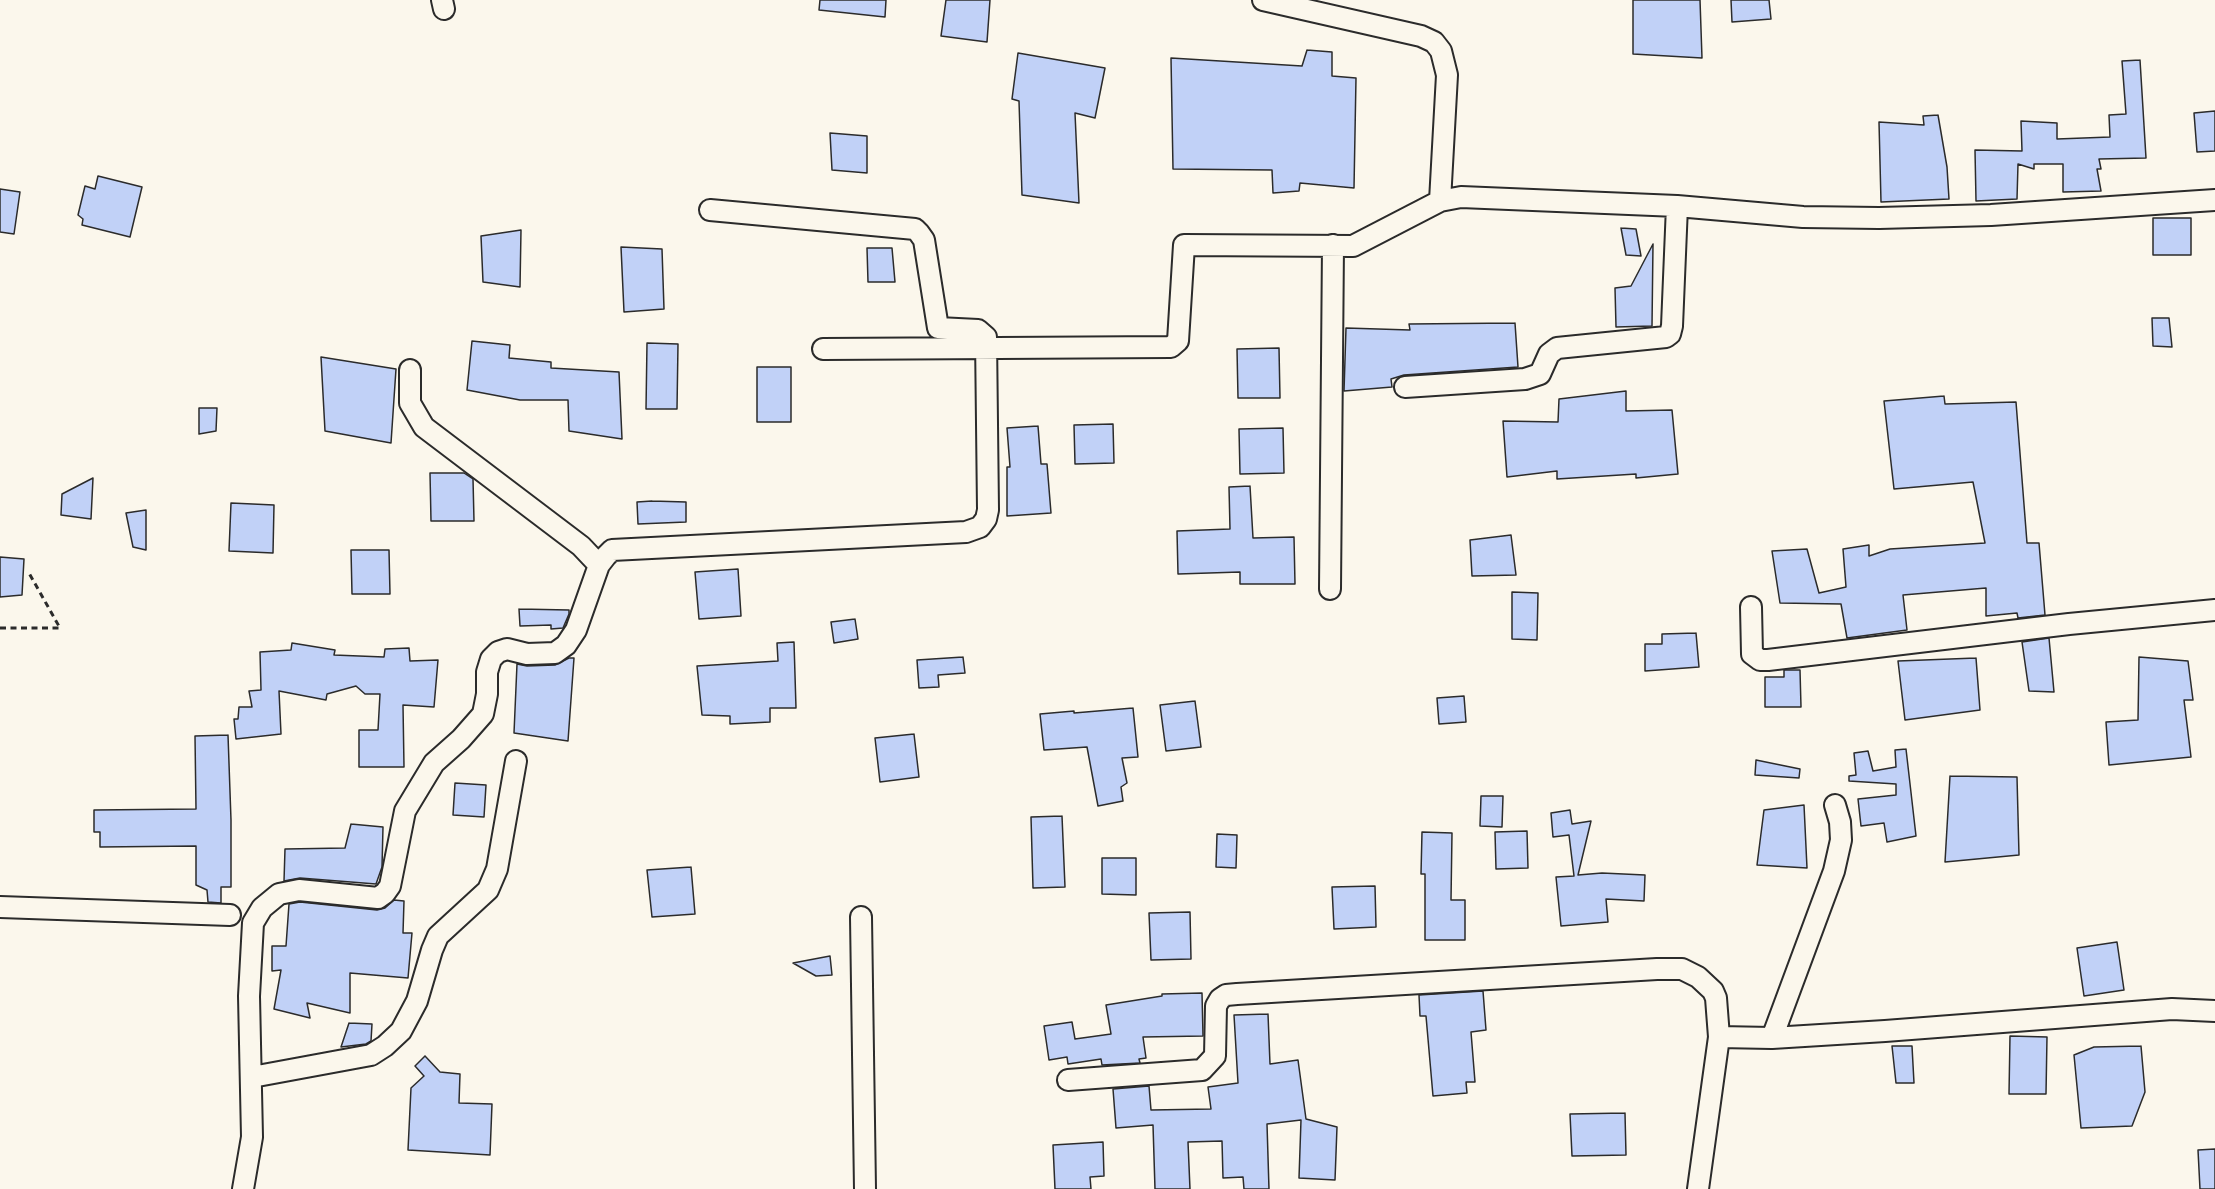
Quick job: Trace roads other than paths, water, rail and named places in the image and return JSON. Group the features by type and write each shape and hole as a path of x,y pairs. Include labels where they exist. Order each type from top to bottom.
{"street":[{"path":"1263,0 1421,36 1434,42 1441,51 1447,75 1440,201"},
{"path":"823,349 1171,347 1178,341 1184,245 1353,246 1440,201 1461,197 1677,206 1803,217 1879,218 1991,215 2215,200"},
{"path":"1405,387 1525,379 1540,374 1549,354 1557,348 1666,337 1670,334 1672,326 1677,206"},
{"path":"243,1189 252,1137 249,996 253,923 262,908 279,894 299,890 378,898 385,893 390,886 405,811 434,763 461,739 483,714 487,694 487,672 491,659 498,652 507,650 527,654 546,654 555,653 566,645 576,630 599,565 612,550 966,532 980,527 986,519 988,510 988,348 986,337 978,330 938,328 924,240 915,228 710,210"},
{"path":"1330,589 1333,245"},
{"path":"410,370 410,403 423,427 581,546 599,565"},
{"path":"1751,607 1752,654 1760,660 2069,624 2215,610"},
{"path":"252,1077 371,1055 401,1031 417,1001 438,936 488,891 497,869 516,761"},
{"path":"1772,1038 1834,871 1841,840 1835,805"},
{"path":"0,907 230,915"},
{"path":"861,917 865,1189"},
{"path":"1068,1080 1202,1070 1215,1056 1216,1006 1226,995 1682,969 1698,977 1713,991 1716,998 1719,1037 1698,1189"},
{"path":"1719,1037 1772,1038 2172,1009 2215,1011"}]}
